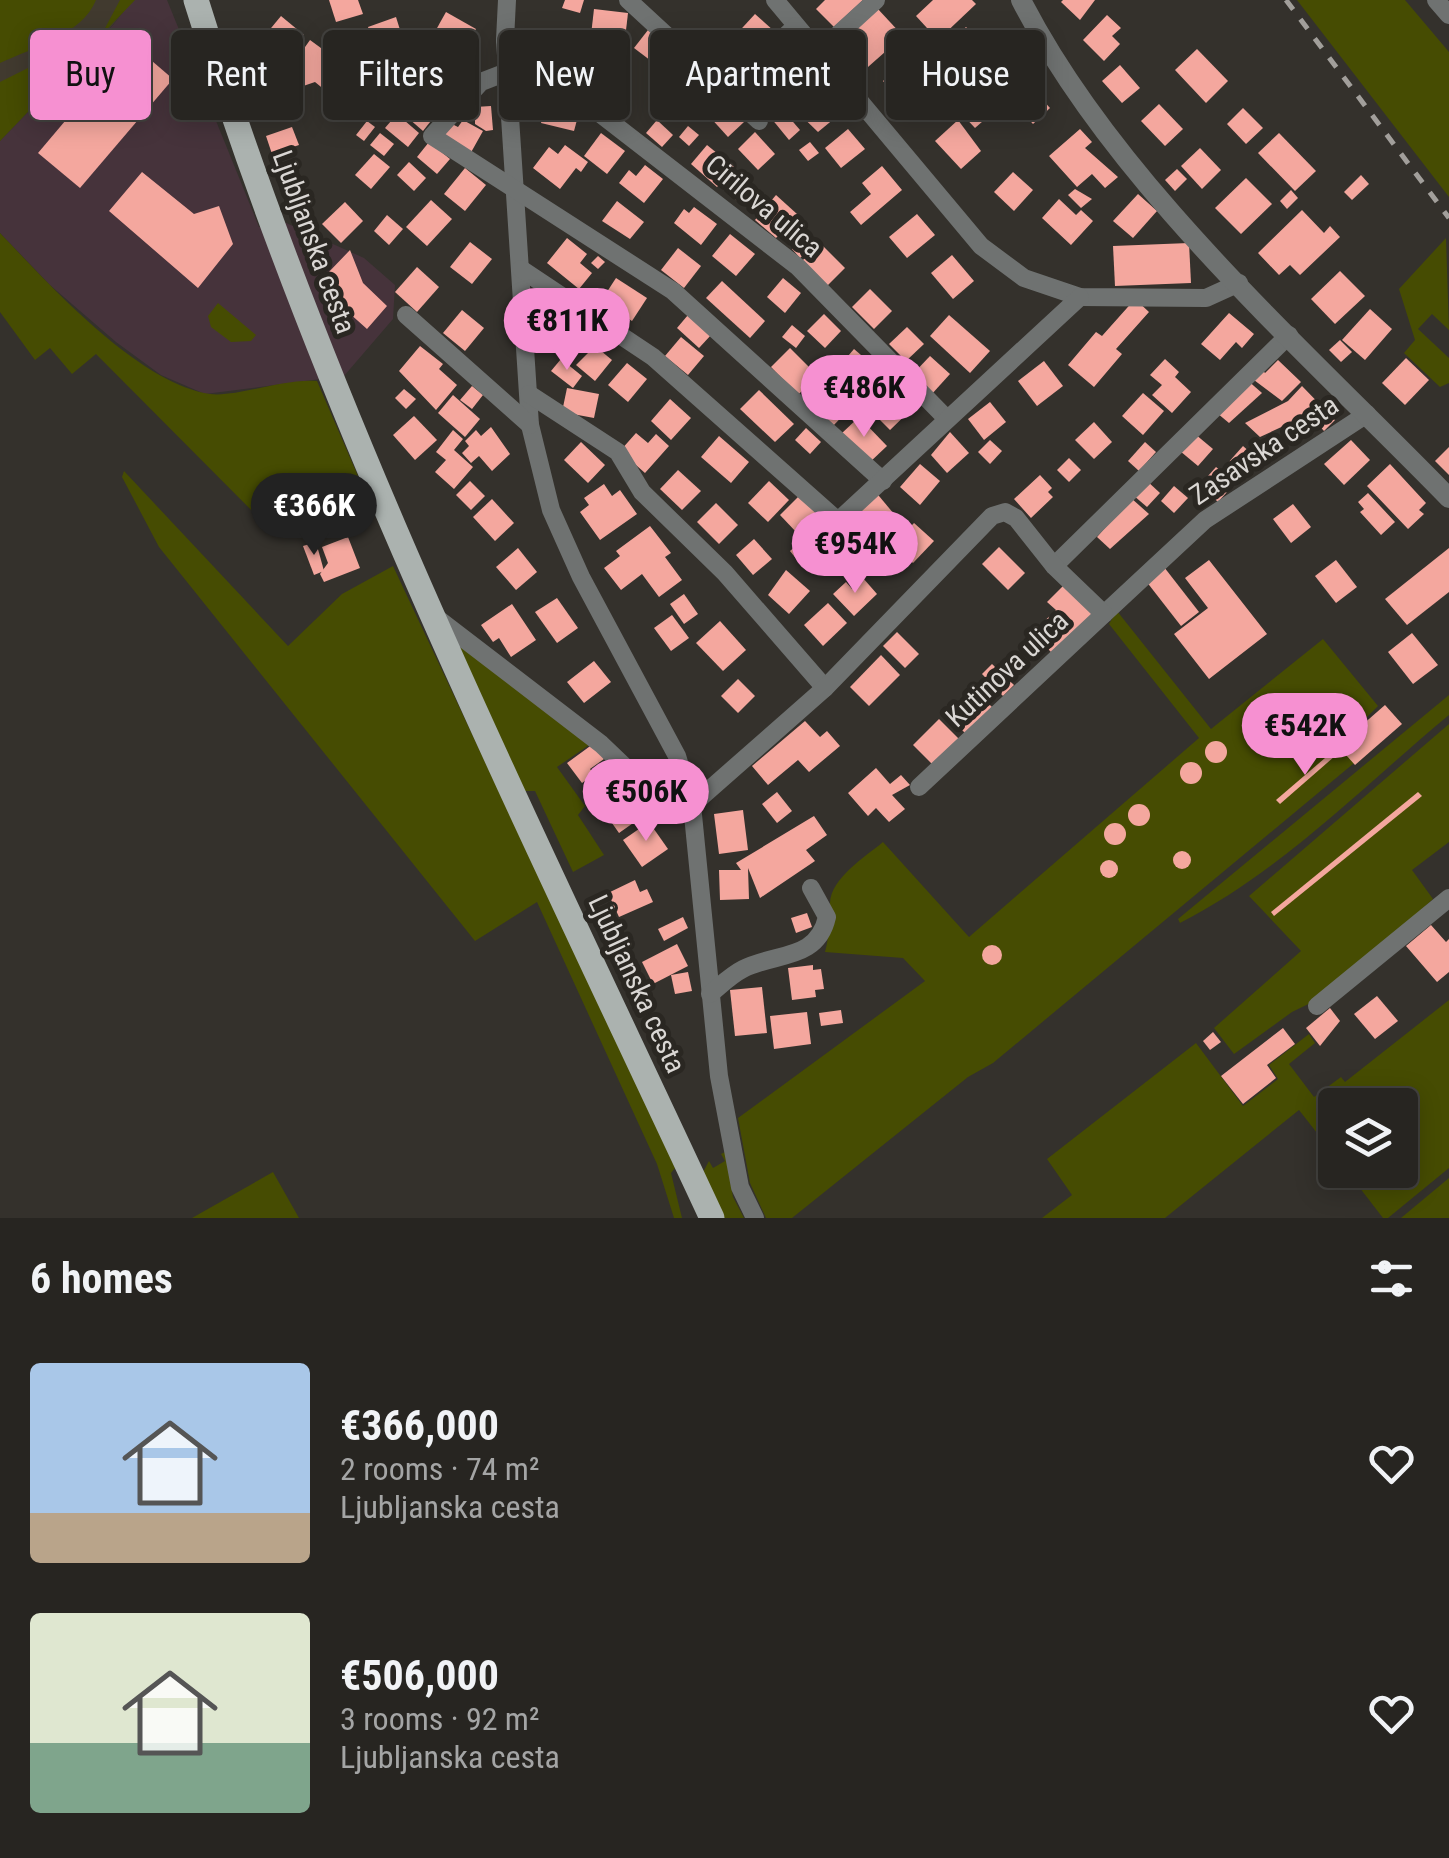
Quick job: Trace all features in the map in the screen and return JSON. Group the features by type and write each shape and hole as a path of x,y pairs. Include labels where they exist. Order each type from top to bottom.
{"main road":[{"name":"Ljubljanska cesta","path":"196,0 306,308 430,612 712,1218"}],"street":[{"path":"506,30 507,0"},
{"path":"628,0 662,30"},
{"path":"775,0 799,30"},
{"path":"843,30 876,0"},
{"name":"Zasavska cesta","path":"1022,0 1076,94 1239,283 1449,498"},
{"path":"1436,0 1449,15"},
{"path":"792,30 796,26"},
{"path":"499,75 480,82 432,136 673,291 882,481"},
{"path":"866,110 981,246 1024,278 1080,298 1206,298 1239,283"},
{"path":"511,120 530,425"},
{"name":"Cirilova ulica","path":"611,120 798,267 948,419"},
{"path":"522,270 654,357 838,521 1080,298"},
{"path":"406,315 530,425"},
{"name":"Zasavska cesta","path":"1054,566 1289,334"},
{"path":"528,394 618,452 642,492 725,573 825,688"},
{"name":"Zasavska cesta","path":"1104,614 1205,520 1368,414"},
{"name":"Ljubljanska cesta","path":"530,425 551,510 581,577 678,756 690,798 710,994 740,1187 755,1218"},
{"name":"Kutinova ulica","path":"690,798 825,688 992,516 1005,512 1016,518 1054,566 1104,614 920,787"},
{"name":"Ljubljanska cesta","path":"430,612 600,744 645,786 690,798"},
{"path":"710,994 744,969 811,948 823,933 827,917 810,888"},
{"path":"1317,1006 1449,898"}],"shaded area":[{"path":"0,0 132,0 108,30 30,30 30,110 0,141"},
{"path":"132,0 167,0 179,30 171,30 171,120 216,120 259,227 284,222 364,258 395,285 393,319 344,376 205,394 161,375 116,342 50,285 0,233 0,141 30,110 30,120 151,120 151,30 108,30"}],"green space":[{"path":"0,0 96,0 69,30 30,30 30,51 0,63"},
{"path":"120,0 135,0 106,30"},
{"path":"1297,0 1405,0 1449,52 1449,197"},
{"path":"30,67 30,110 0,141 0,82"},
{"path":"0,233 93,326 148,368 176,383 215,394 317,381 373,511 365,518 327,482 276,535 96,354 72,374 50,348 35,360 0,312"},
{"path":"1446,238 1449,330 1432,314 1418,329 1449,358 1449,383 1440,387 1404,353 1415,340 1399,289"},
{"path":"218,303 256,335 251,341 231,342 211,327 208,316"},
{"path":"124,471 288,646 342,594 393,566 664,1143 675,1168 671,1173 682,1218 674,1218 657,1164 537,902 475,941 159,547 122,477"},
{"path":"1117,611 1211,729 1323,639 1378,706 1354,730 1371,749 993,1063 968,1077 792,1218 766,1218 750,1183 738,1118 925,981 903,958 825,952 832,894 842,877 883,842 969,937 1199,738 1109,624"},
{"path":"462,647 592,743 557,767 585,806 578,815 604,855 573,872 535,791 524,791 459,649"},
{"path":"1449,695 1449,715 1320,826 1253,878 1180,923 1178,919"},
{"path":"1449,724 1449,842 1412,870 1433,899 1331,993 1292,1012 1234,1054 1214,1028 1301,951 1249,896"},
{"path":"1449,1000 1449,1168 1388,1218 1383,1218 1360,1188 1418,1188 1418,1088 1326,1088 1341,1077 1345,1082"},
{"path":"1309,1034 1315,1043 1289,1064 1314,1097 1318,1094 1318,1134 1299,1110 1165,1218 1042,1218 1072,1195 1047,1159 1196,1043 1243,1106 1278,1079 1269,1065"},
{"path":"725,1152 733,1197 744,1218 723,1218 702,1174 709,1161 713,1168 725,1161 721,1154"},
{"path":"273,1172 299,1218 192,1218"},
{"path":"1449,1178 1449,1218 1401,1218"}],"building":[{"path":"329,0 358,0 363,14 336,22"},
{"path":"565,0 584,0 580,13 562,8"},
{"path":"825,0 863,0 834,27 816,9"},
{"path":"933,0 972,0 976,4 949,30 929,30 916,16"},
{"path":"1063,0 1095,0 1080,20 1061,2"},
{"path":"877,8 897,30 886,30 886,51 868,67 866,30 853,30"},
{"path":"594,9 628,13 626,30 592,30"},
{"path":"446,12 476,29 475,30 436,30"},
{"path":"755,14 773,30 740,30"},
{"path":"1107,15 1121,28 1112,36 1120,44 1104,61 1083,40"},
{"path":"281,16 298,30 269,30"},
{"path":"396,17 400,30 369,30 368,27"},
{"path":"648,30 650,32 650,60 634,48"},
{"path":"310,40 323,50 323,89 315,82 303,86 303,50"},
{"path":"1197,49 1228,81 1206,103 1175,70"},
{"path":"151,60 171,81 151,105"},
{"path":"1120,65 1140,88 1122,103 1102,81"},
{"path":"1159,104 1183,129 1165,146 1141,121"},
{"path":"491,106 493,130 486,131 475,124 479,107"},
{"path":"1243,108 1263,128 1246,144 1227,124"},
{"path":"66,120 138,120 80,188 38,153"},
{"path":"392,120 404,120 419,133 408,147 385,128"},
{"path":"410,120 432,120 423,131"},
{"path":"463,120 483,131 469,156 440,136 448,122 458,127"},
{"path":"542,120 577,120 574,131 541,123"},
{"path":"657,120 673,135 662,147 646,133"},
{"path":"713,120 742,120 728,137"},
{"path":"773,120 791,120 800,130 789,140"},
{"path":"806,120 833,120 818,132"},
{"path":"958,120 981,151 961,169 935,141"},
{"path":"967,120 984,120 975,128"},
{"path":"367,121 375,127 364,141 356,135"},
{"path":"688,126 699,135 689,146 679,137"},
{"path":"292,127 299,145 272,154 266,136"},
{"path":"848,129 865,149 841,168 825,148"},
{"path":"1080,129 1092,142 1085,148 1118,177 1105,188 1092,174 1077,187 1049,156"},
{"path":"755,132 775,154 758,170 738,149"},
{"path":"380,133 394,144 384,156 370,145"},
{"path":"601,133 625,151 607,174 584,156"},
{"path":"1279,133 1316,171 1295,191 1258,153"},
{"path":"429,142 450,159 437,174 417,157"},
{"path":"810,142 819,153 808,161 799,150"},
{"path":"565,145 588,162 581,172 576,168 560,189 533,168 549,147 558,154"},
{"path":"707,145 734,167 717,187 691,164"},
{"path":"1200,148 1221,170 1202,189 1181,166"},
{"path":"374,154 390,167 371,189 355,175"},
{"path":"409,162 426,178 414,191 397,175"},
{"path":"645,165 663,179 644,203 619,183 629,170 636,176"},
{"path":"882,166 902,190 861,225 850,212 871,194 862,183"},
{"path":"465,168 486,185 465,211 444,194"},
{"path":"1177,169 1187,179 1175,191 1165,180"},
{"path":"142,172 194,214 219,206 233,244 198,288 109,211"},
{"path":"1013,172 1033,190 1014,211 994,192"},
{"path":"1361,175 1369,184 1352,200 1344,192"},
{"path":"1246,178 1272,204 1241,234 1215,208"},
{"path":"742,179 752,190 739,203 729,192"},
{"path":"1075,189 1092,199 1081,208 1068,195"},
{"path":"1291,190 1298,198 1287,209 1280,201"},
{"path":"1138,194 1157,211 1133,238 1113,221"},
{"path":"776,195 797,214 776,238 755,220"},
{"path":"1059,199 1076,215 1081,210 1093,221 1071,245 1042,218"},
{"path":"431,200 452,219 427,246 406,227"},
{"path":"617,201 644,222 630,239 602,221"},
{"path":"345,202 363,221 341,243 322,224"},
{"path":"694,207 717,224 701,245 674,223 684,209 689,213"},
{"path":"1302,210 1324,233 1330,226 1340,237 1300,275 1290,265 1279,275 1258,253"},
{"path":"917,214 935,235 907,258 889,237"},
{"path":"387,215 403,229 389,245 374,231"},
{"path":"730,234 755,254 736,276 712,256"},
{"path":"804,237 813,246 800,258 792,249"},
{"path":"567,238 587,254 580,263 592,273 579,289 547,263"},
{"path":"470,242 492,259 472,284 450,267"},
{"path":"820,243 845,268 825,288 800,263"},
{"path":"1189,243 1191,283 1115,286 1113,246"},
{"path":"678,248 701,266 684,288 661,270"},
{"path":"350,250 363,283 387,306 367,329 339,304 326,275"},
{"path":"952,255 974,281 953,299 931,273"},
{"path":"598,256 605,262 598,269 591,263"},
{"path":"417,267 439,287 417,312 395,292"},
{"path":"1340,271 1365,296 1335,324 1311,299"},
{"path":"616,278 647,298 632,321 601,301"},
{"path":"783,278 801,293 785,313 767,297"},
{"path":"722,281 765,321 750,338 706,298"},
{"path":"870,289 892,311 874,329 852,307"},
{"path":"1135,299 1149,312 1116,349 1122,354 1094,387 1068,365 1096,332 1102,336"},
{"path":"1370,309 1392,329 1365,360 1342,340"},
{"path":"462,310 484,328 465,351 443,333"},
{"path":"1229,313 1254,334 1242,348 1236,342 1220,360 1201,344"},
{"path":"824,314 841,331 825,348 807,331"},
{"path":"567,315 589,330 573,353 551,339"},
{"path":"688,315 711,335 699,348 677,328"},
{"path":"949,315 990,351 970,373 930,336"},
{"path":"792,325 805,336 796,348 782,337"},
{"path":"907,327 924,344 906,361 889,344"},
{"path":"681,337 704,356 688,375 665,356"},
{"path":"1340,340 1352,352 1341,362 1329,350"},
{"path":"420,346 443,364 439,369 457,385 436,410 399,371"},
{"path":"595,346 612,360 595,381 576,365"},
{"path":"790,348 817,375 798,395 771,367"},
{"path":"854,349 882,373 865,392 837,369"},
{"path":"930,356 950,374 931,395 911,376"},
{"path":"1406,358 1429,380 1405,405 1382,383"},
{"path":"561,359 582,376 573,388 551,371"},
{"path":"1165,359 1179,372 1175,377 1191,392 1172,413 1152,395 1162,385 1150,375"},
{"path":"1278,360 1301,382 1282,401 1250,377 1260,367 1265,373"},
{"path":"1044,361 1063,386 1037,406 1018,381"},
{"path":"627,363 647,379 628,402 608,385"},
{"path":"1246,379 1262,393 1229,423 1217,413"},
{"path":"902,381 921,400 890,430 862,402 875,390 884,398"},
{"path":"827,384 851,407 833,426 809,404"},
{"path":"472,386 483,395 472,409 460,400"},
{"path":"1302,386 1335,420 1324,431 1314,420 1309,426 1301,418 1260,437 1245,423 1288,401"},
{"path":"567,388 599,394 594,418 562,412"},
{"path":"404,389 416,399 406,409 395,398"},
{"path":"759,390 794,424 775,442 740,409"},
{"path":"1143,393 1164,411 1143,435 1122,416"},
{"path":"453,395 480,419 465,437 438,413"},
{"path":"670,399 691,418 671,440 651,421"},
{"path":"990,402 1006,422 984,440 968,419"},
{"path":"414,416 437,440 415,460 393,435"},
{"path":"859,417 887,446 869,463 841,434"},
{"path":"1094,422 1112,442 1094,459 1075,440"},
{"path":"491,427 510,454 492,471 479,456 471,463 462,453 469,446 465,441 476,430 481,436"},
{"path":"806,428 821,442 810,454 795,440"},
{"path":"453,430 463,439 454,450 473,467 454,489 435,472 446,460 436,452"},
{"path":"950,432 969,453 947,473 931,455"},
{"path":"636,433 648,443 656,434 669,446 645,473 620,451"},
{"path":"1195,434 1213,449 1198,466 1180,451"},
{"path":"719,436 749,462 731,483 701,457"},
{"path":"990,440 1002,451 990,464 978,452"},
{"path":"1351,440 1370,460 1344,485 1324,464"},
{"path":"581,442 605,465 588,483 564,460"},
{"path":"1145,442 1156,452 1139,471 1128,461"},
{"path":"1243,446 1261,462 1241,476 1227,464"},
{"path":"1449,447 1449,475 1435,461"},
{"path":"1069,458 1081,470 1069,482 1057,470"},
{"path":"920,464 940,481 920,505 900,487"},
{"path":"1390,464 1426,503 1419,510 1424,514 1408,529 1367,486"},
{"path":"1216,467 1235,483 1218,502 1200,485"},
{"path":"678,470 701,491 682,510 660,489"},
{"path":"1040,475 1052,488 1048,492 1053,497 1031,518 1014,499"},
{"path":"1146,480 1160,493 1147,507 1133,495"},
{"path":"470,481 485,496 471,510 456,495"},
{"path":"769,481 789,500 768,522 748,503"},
{"path":"604,484 612,496 620,490 637,514 600,540 580,512 589,505 584,498"},
{"path":"1174,486 1188,498 1174,513 1161,501"},
{"path":"874,490 894,514 877,532 855,510"},
{"path":"1368,493 1395,522 1381,535 1360,512 1364,509 1358,502"},
{"path":"799,496 818,515 798,534 780,515"},
{"path":"1131,498 1149,514 1110,549 1097,537"},
{"path":"492,499 514,523 495,541 473,517"},
{"path":"716,503 738,525 719,544 697,522"},
{"path":"1293,504 1311,527 1291,543 1273,519"},
{"path":"914,523 934,541 913,563 893,545"},
{"path":"650,526 671,553 665,557 682,580 659,597 642,574 621,590 604,568 620,556 616,551"},
{"path":"833,532 850,551 829,571 812,551"},
{"path":"348,537 360,568 324,582 320,574 328,563 322,547"},
{"path":"754,539 772,559 753,575 736,555"},
{"path":"803,540 812,550 798,561 790,551"},
{"path":"316,542 324,571 314,575 303,546"},
{"path":"999,547 1025,573 1008,590 982,564"},
{"path":"518,548 537,572 516,590 496,567"},
{"path":"1449,548 1449,592 1407,625 1385,599"},
{"path":"1209,560 1267,634 1209,679 1174,634 1208,608 1185,578"},
{"path":"1336,560 1357,587 1336,603 1315,576"},
{"path":"1164,567 1199,612 1181,626 1146,581"},
{"path":"786,570 810,591 789,614 768,595"},
{"path":"863,578 877,594 854,616 833,594 846,582 852,589"},
{"path":"1063,586 1093,614 1053,654 1032,633 1056,610 1047,602"},
{"path":"684,594 698,614 684,624 670,604"},
{"path":"557,598 578,628 557,643 535,612"},
{"path":"828,603 847,623 823,646 804,625"},
{"path":"512,604 536,640 511,657 499,638 493,642 481,625"},
{"path":"672,615 689,638 671,651 654,628"},
{"path":"720,621 746,650 723,671 696,643"},
{"path":"897,632 919,654 905,668 883,646"},
{"path":"1412,633 1438,665 1413,684 1388,652"},
{"path":"881,655 900,675 869,706 850,687"},
{"path":"594,661 611,682 584,703 567,682"},
{"path":"992,664 1014,685 1003,696 982,674"},
{"path":"738,679 755,696 738,713 721,696"},
{"path":"973,689 992,707 966,734 947,715"},
{"path":"1385,705 1402,724 1355,765 1338,746"},
{"path":"939,719 959,739 933,765 913,745"},
{"path":"805,721 820,737 827,731 840,746 809,772 798,760 768,785 752,766"},
{"path":"1216,741 1224,744 1224,760 1216,763 1208,760 1205,752 1208,744"},
{"path":"593,744 604,759 590,769 594,774 582,783 567,763"},
{"path":"1332,752 1335,756 1280,804 1276,800"},
{"path":"608,761 646,814 619,833 607,816 612,812 590,782 598,777 594,771"},
{"path":"1191,762 1199,765 1199,781 1191,784 1183,781 1180,773 1183,765"},
{"path":"876,768 890,784 901,775 910,785 892,795 905,809 889,822 876,808 868,816 848,793"},
{"path":"777,792 792,811 777,823 762,804"},
{"path":"1418,792 1422,796 1274,916 1271,912"},
{"path":"1139,804 1147,807 1147,823 1139,826 1131,823 1128,815 1131,807"},
{"path":"743,810 748,850 719,854 714,814"},
{"path":"814,816 827,835 806,850 815,861 760,898 748,868 749,899 720,900 719,870 741,870 736,863"},
{"path":"649,822 668,849 642,867 623,840"},
{"path":"1115,823 1123,826 1123,842 1115,845 1107,842 1104,834 1107,826"},
{"path":"1182,851 1191,860 1182,869 1173,860"},
{"path":"1109,860 1118,869 1109,878 1100,869"},
{"path":"635,880 640,892 647,889 653,902 619,917 608,893"},
{"path":"807,913 812,927 796,933 791,918"},
{"path":"683,917 688,928 664,941 658,929"},
{"path":"1431,925 1446,942 1449,939 1449,972 1437,982 1406,946"},
{"path":"677,944 688,966 653,984 642,962"},
{"path":"988,945 996,945 1002,955 996,965 988,965 982,959 982,951"},
{"path":"813,965 813,970 821,969 824,989 815,990 816,997 792,1000 788,968"},
{"path":"688,972 692,991 675,994 671,975"},
{"path":"762,987 767,1033 735,1036 730,990"},
{"path":"1377,996 1398,1021 1375,1039 1354,1014"},
{"path":"1330,1008 1340,1021 1320,1046 1306,1028"},
{"path":"841,1010 843,1023 821,1026 819,1013"},
{"path":"807,1012 811,1044 774,1049 770,1016"},
{"path":"1283,1028 1295,1044 1267,1065 1276,1078 1243,1104 1221,1076"},
{"path":"1213,1032 1221,1042 1210,1050 1203,1041"}],"railway":[{"path":"1286,0 1449,218"}]}
